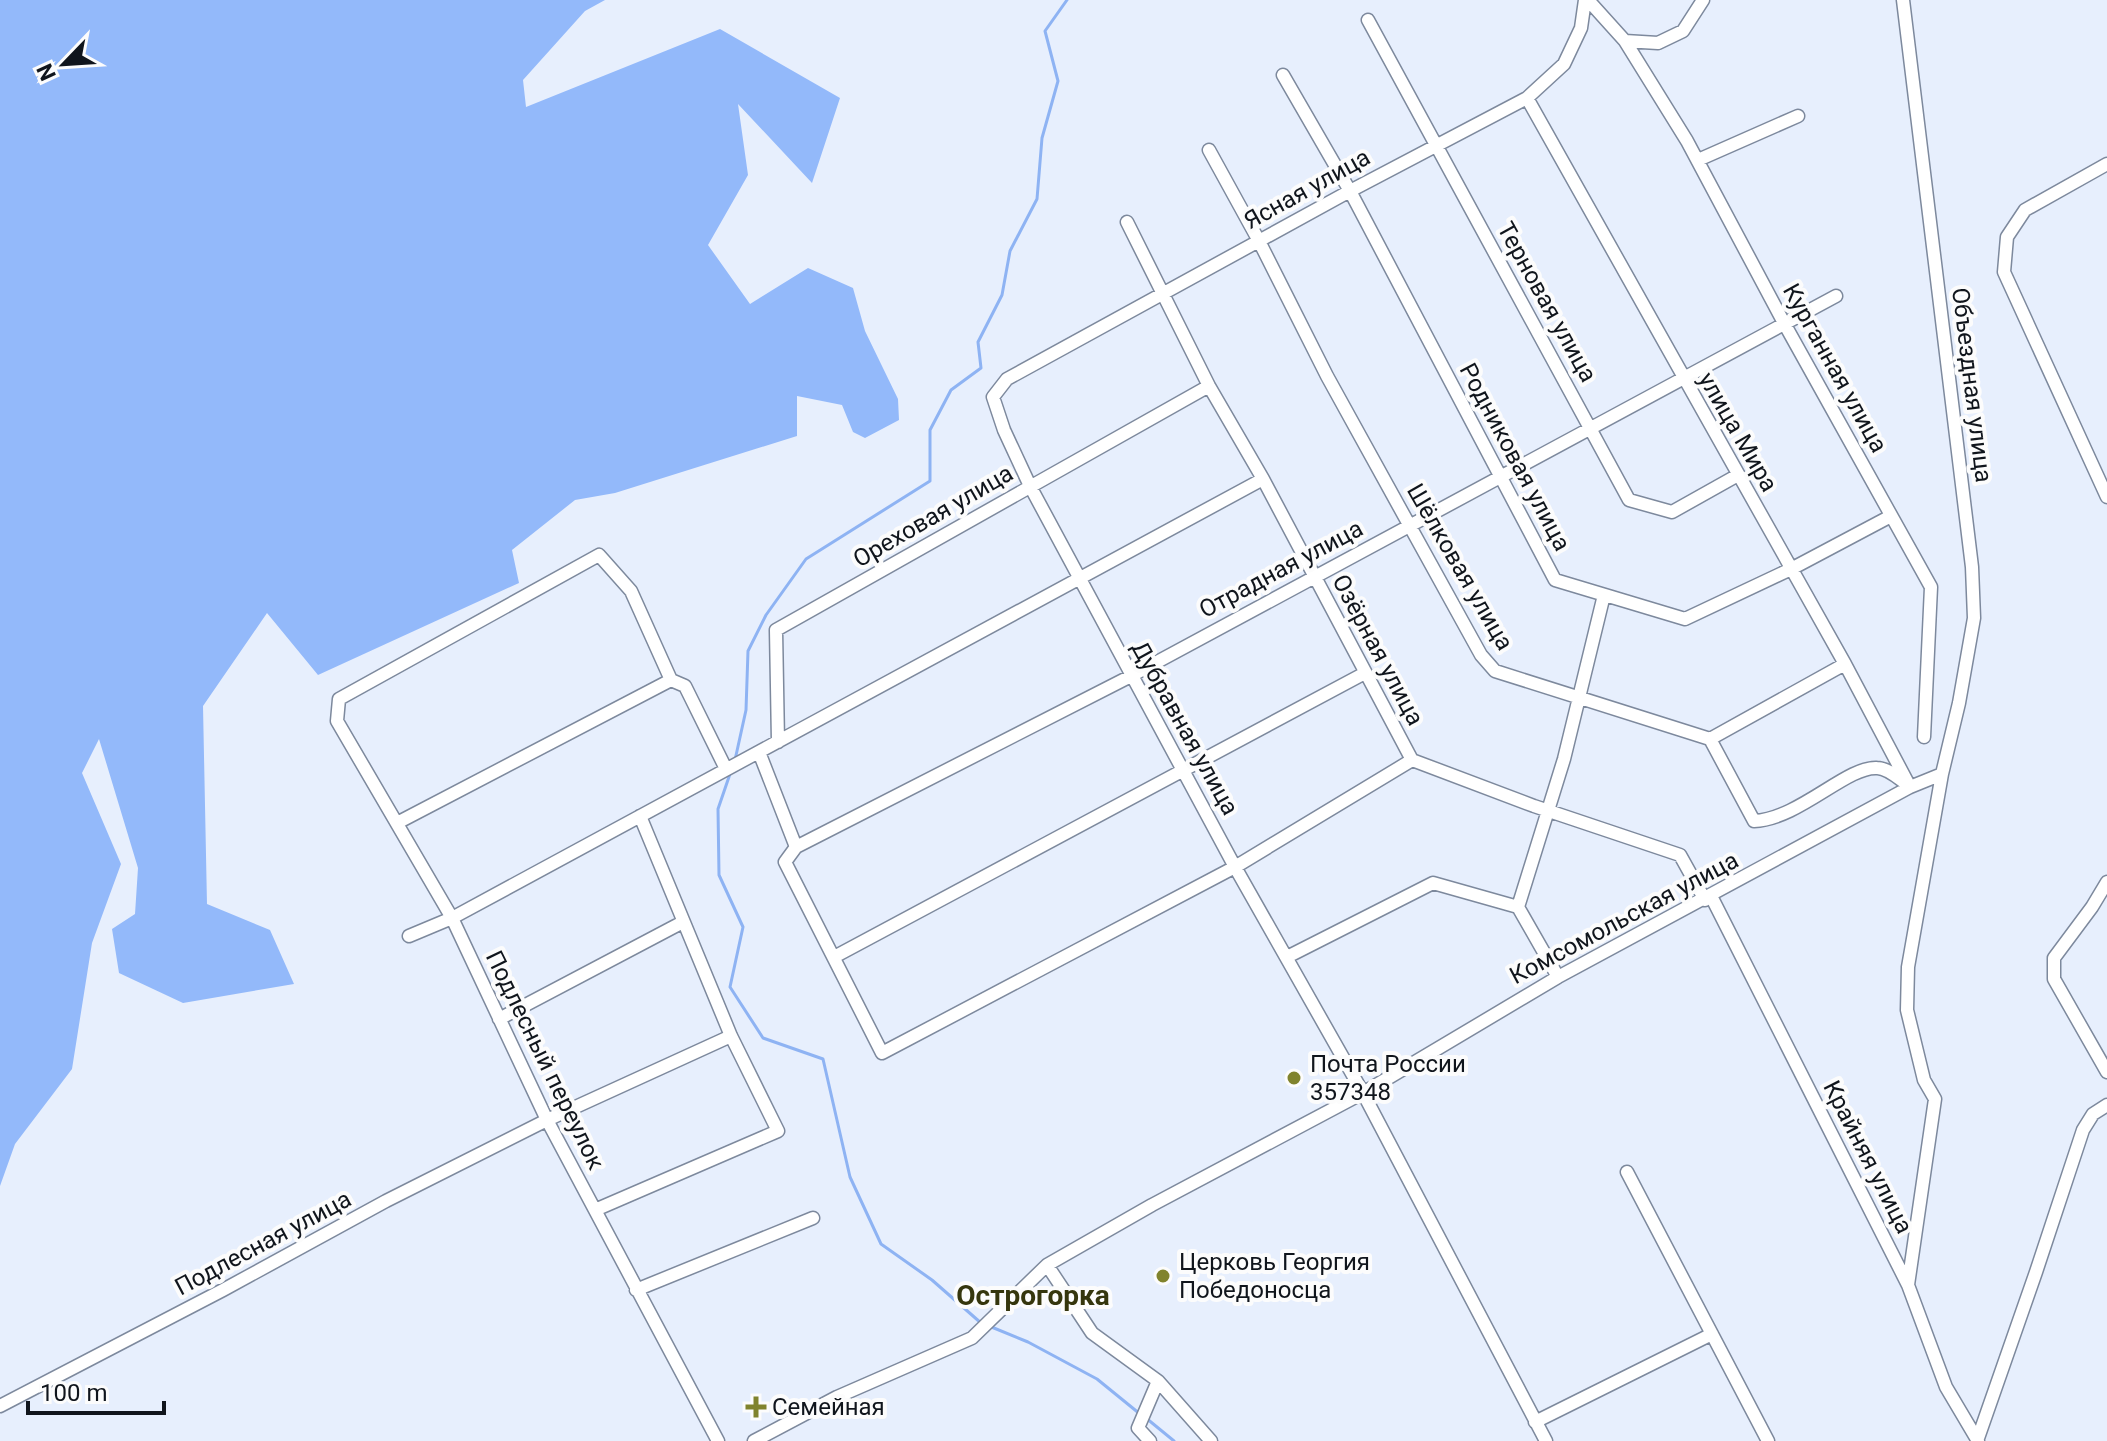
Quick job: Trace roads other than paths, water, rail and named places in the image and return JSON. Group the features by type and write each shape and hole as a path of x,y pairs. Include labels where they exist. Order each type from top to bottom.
{"street":[{"name":"Курганная улица","path":"1586,0 1625,41 1698,160 1784,323 1931,587 1924,737"},
{"name":"Ясная улица","path":"1007,379 1527,98 1564,64 1581,28 1586,0"},
{"path":"1625,41 1658,43 1683,31 1703,0"},
{"name":"Объездная улица","path":"1903,0 1972,567 1974,618 1942,774 1908,967 1907,1010 1914,1047 1924,1080 1935,1099 1908,1285"},
{"name":"Терновая улица","path":"1368,20 1629,500 1672,512 1738,475"},
{"name":"Родниковая улица","path":"1283,75 1350,191 1555,580 1685,619 1791,569 1891,516"},
{"name":"улица Мира","path":"1527,98 1845,664 1910,787"},
{"path":"1698,160 1798,116"},
{"name":"Шёлковая улица","path":"1209,150 1327,376 1481,655 1495,671 1710,739"},
{"path":"2107,164 2025,210 2007,237 2004,272 2107,497"},
{"name":"Озёрная улица","path":"1127,222 1209,386 1263,479 1412,760 1680,855 1708,898"},
{"name":"Отрадная улица","path":"796,847 1131,676 1836,296"},
{"name":"Дубравная улица","path":"1007,379 993,397 995,407 1030,486 1235,867 1363,1093 1546,1441"},
{"name":"Ореховая улица","path":"778,742 776,630 1209,386"},
{"path":"409,936 452,918 1263,479"},
{"name":"Подлесный переулок","path":"671,680 631,591 599,555 339,699 337,721 452,918 547,1120 718,1441"},
{"path":"1518,907 1564,759 1604,595"},
{"path":"1845,664 1710,739 1754,821 1770,820 1796,809 1863,770 1878,767 1910,787"},
{"path":"834,957 1365,673"},
{"path":"397,823 671,680 685,686 726,769"},
{"path":"759,752 796,847 785,862 882,1053 1235,867 1412,760"},
{"name":"Комсомольская улица","path":"754,1441 837,1397 972,1338 1047,1265 1152,1205 1363,1093 1558,977 1910,787 1942,774"},
{"path":"595,1210 778,1131 731,1036 640,816"},
{"path":"2107,882 2054,958 2054,979 2107,1072"},
{"path":"1287,957 1433,883 1518,907 1558,977"},
{"name":"Крайняя улица","path":"1708,898 1908,1285 1946,1387 1977,1441"},
{"path":"499,1019 683,922"},
{"name":"Подлесная улица","path":"0,1406 386,1201 547,1120 731,1036"},
{"path":"1977,1441 2083,1130 2093,1114 2107,1105"},
{"path":"1627,1172 1768,1441"},
{"path":"636,1290 813,1218"},
{"path":"1047,1265 1092,1333 1158,1381 1211,1441"},
{"path":"1535,1422 1712,1334"},
{"path":"1150,1441 1138,1428 1158,1381"}],"waterway":[{"path":"735,760 746,710 748,651 766,615 806,559 930,481 930,430 951,390 981,368 978,342 1002,295 1010,251 1037,199 1042,138 1058,81 1045,31 1067,0"},
{"path":"731,771 718,809 719,875 743,927 730,987 763,1038 823,1059 850,1177 881,1244 932,1280 981,1323"},
{"path":"989,1326 1028,1342 1097,1379 1140,1414"},
{"path":"1146,1418 1174,1441"}],"place":[{"name":"Почта России 357348","path":"1294,1078"},
{"name":"Церковь Георгия Победоносца","path":"1163,1276"},
{"name":"Семейная","path":"756,1407"}],"district":[{"name":"Острогорка","path":"1033,1295"}]}
